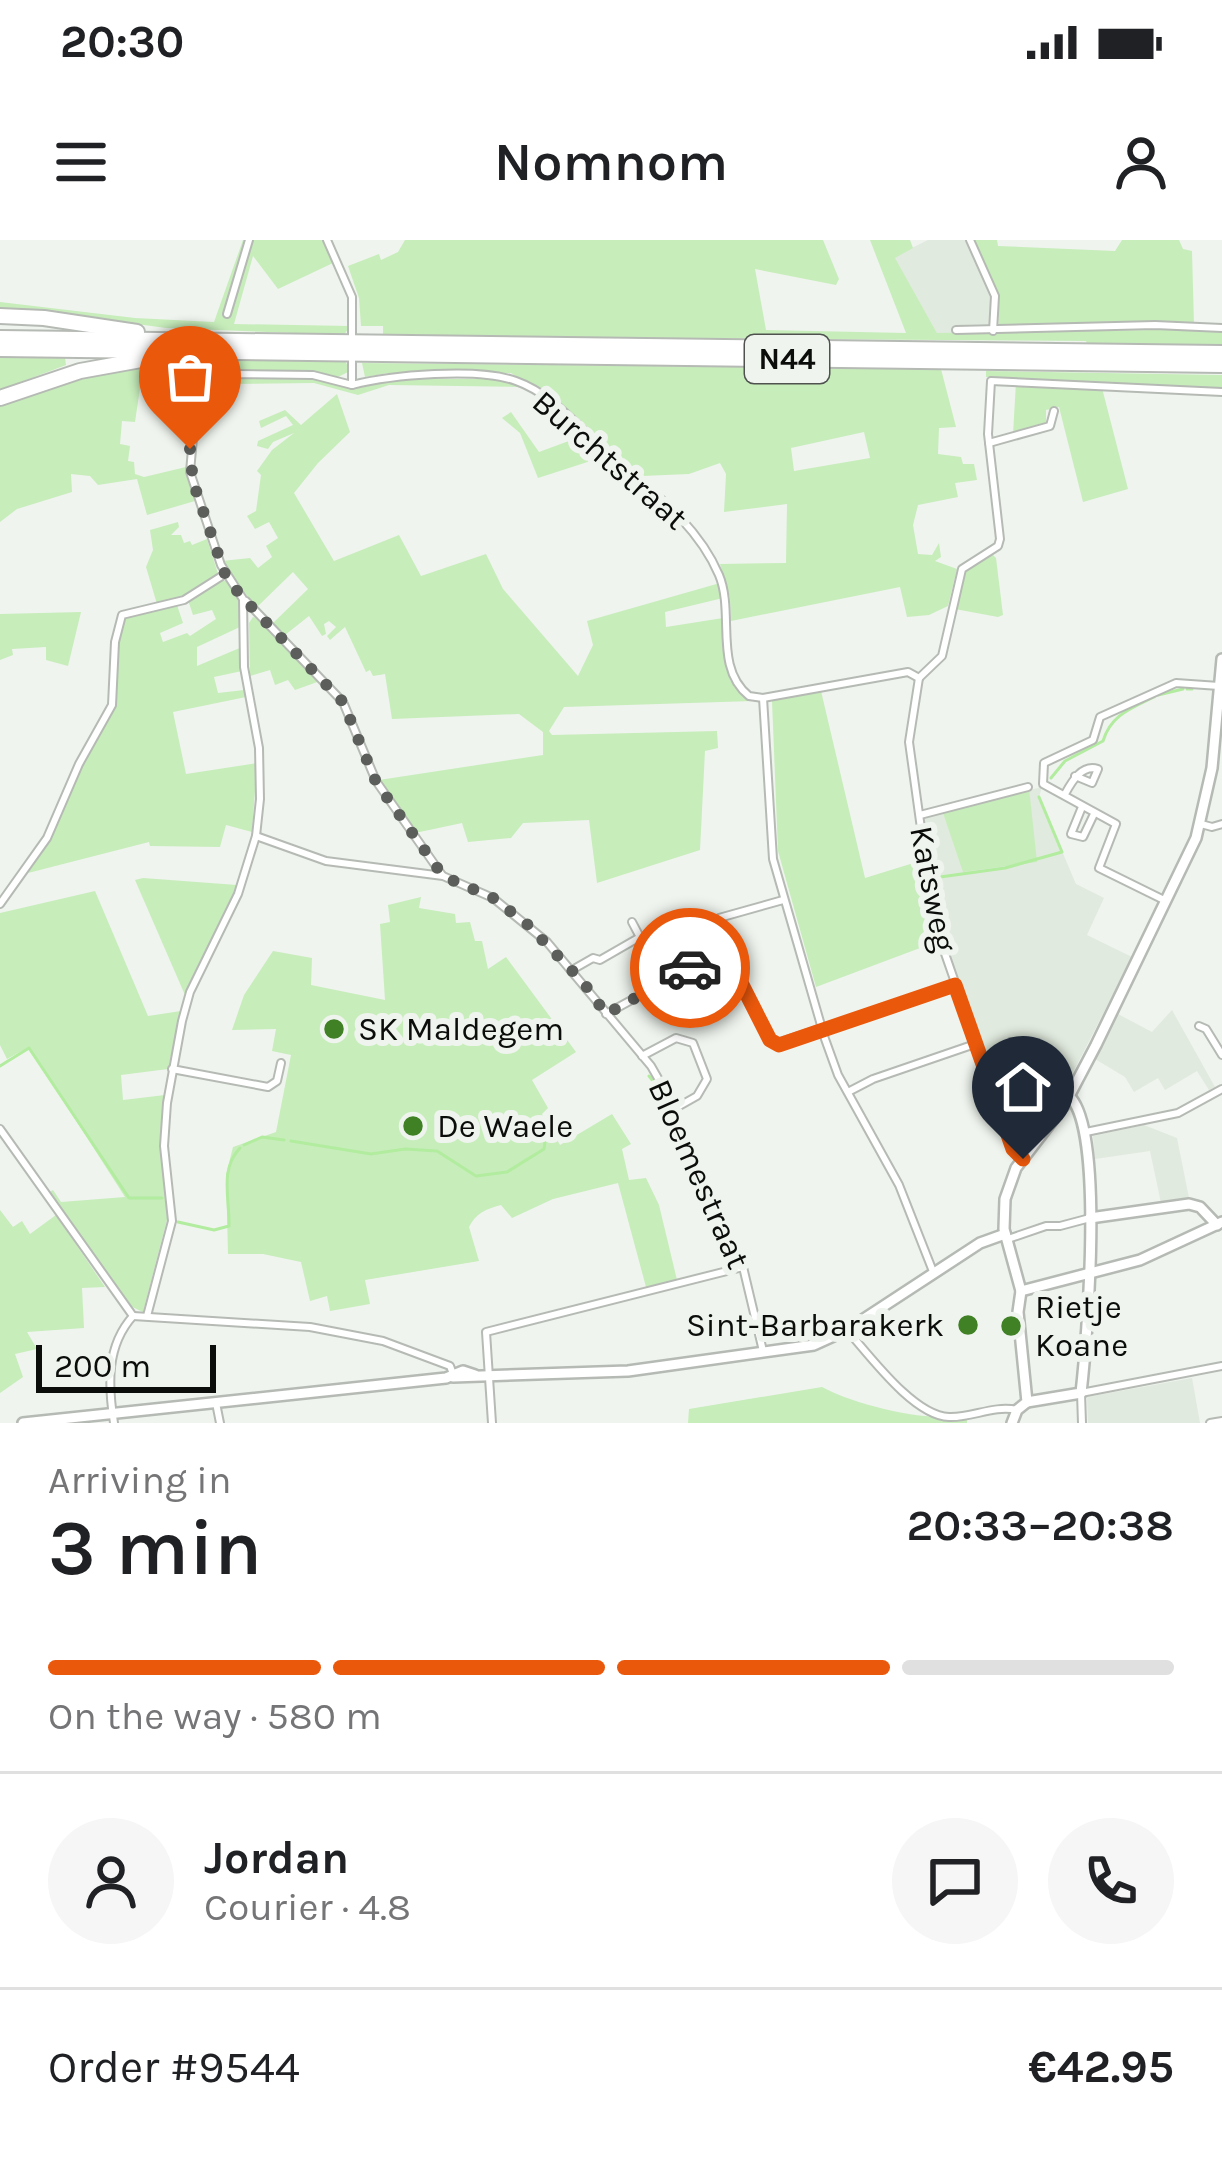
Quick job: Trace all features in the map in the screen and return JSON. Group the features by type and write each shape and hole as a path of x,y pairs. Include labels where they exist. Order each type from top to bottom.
{"highway":[{"name":"N44","path":"0,316 91,324 166,340 352,348 1222,364"},
{"path":"0,338 166,340"},
{"name":"N44","path":"0,349 1222,353"},
{"path":"0,398 101,366 223,352"}],"street":[{"path":"227,314 249,240"},
{"path":"327,240 352,297 352,386"},
{"path":"970,240 995,296 992,331"},
{"path":"956,330 1222,328"},
{"name":"Bloemestraat","path":"352,386 313,375 236,374 220,380 205,392 195,415 190,472 225,574 243,599 343,702 376,782 443,876"},
{"name":"Burchtstraat","path":"352,386 386,376 500,377 523,384 563,412 667,504 714,563 724,588 732,675 744,693 763,698"},
{"path":"934,1274 899,1185 848,1092 823,1030 772,842 763,698 908,672 919,678 942,656 962,569 998,546 1000,538 988,443 994,379 1222,392"},
{"path":"988,443 1050,426 1054,411"},
{"path":"0,904 47,838 79,764 112,705 115,642 122,615 184,600 225,574"},
{"path":"147,1316 172,1221 164,1146 172,1069 190,992 229,916 256,836 261,779 244,668 243,599"},
{"path":"1027,1402 1018,1312 1021,1291 1007,1236 1005,1198 1023,1159 1069,1096 1201,824 1212,767 1222,659"},
{"name":"Katsweg","path":"919,678 909,742 934,922 1013,1149 1023,1159"},
{"path":"1167,901 1099,868 1116,824 1043,784 1044,763 1094,740 1100,717 1176,683 1220,686"},
{"path":"1065,794 1075,776"},
{"path":"920,815 1028,787"},
{"path":"1082,807 1071,834 1083,838 1094,814"},
{"path":"1201,824 1222,824"},
{"name":"Bloemestraat","path":"256,836 326,861 443,876 503,906 548,942 642,1055 674,1109 690,1156 743,1267 763,1351"},
{"path":"785,900 715,920 711,934 774,1044 955,985"},
{"path":"632,922 650,956"},
{"path":"572,970 640,938"},
{"path":"606,1014 719,952"},
{"path":"1199,1026 1206,1029 1222,1055"},
{"path":"642,1055 680,1037 693,1043 706,1079 697,1096 674,1109"},
{"path":"848,1092 975,1044"},
{"path":"172,1069 268,1087 277,1081 281,1063"},
{"path":"1086,1132 1178,1113 1222,1089"},
{"path":"1069,1096 1086,1132 1090,1218 1082,1423"},
{"path":"0,1129 133,1316"},
{"path":"23,1423 113,1418 453,1377 463,1372 484,1378 628,1371 814,1345 847,1330 980,1243 1046,1226 1185,1203 1200,1207 1220,1226 1140,1260 1021,1291"},
{"path":"491,1423 484,1378 486,1332 743,1267"},
{"path":"133,1316 310,1327 383,1341 450,1366 453,1377"},
{"path":"113,1418 111,1362 118,1338 133,1316"},
{"path":"847,1330 919,1405 934,1414 958,1417 1002,1408 1016,1410"},
{"path":"1012,1423 1016,1410 1027,1402 1222,1366"},
{"path":"215,1403 220,1423"},
{"path":"1210,1423 1222,1421"}],"shaded area":[{"path":"928,240 967,240 991,291 992,324 963,325 963,333 937,333 894,257"},
{"path":"1042,787 1039,797 1076,884 1104,898 1087,935 1132,957 1057,1104 1028,1140 1015,1144 937,922 923,817"},
{"path":"1172,1010 1215,1087 1209,1090 1197,1071 1165,1090 1158,1078 1134,1092 1125,1077 1095,1059 1118,1014 1152,1032"},
{"path":"1144,1125 1177,1138 1189,1198 1161,1203 1150,1151 1095,1159 1093,1136"},
{"path":"1192,1378 1200,1423 1088,1423 1087,1397"}],"green space":[{"path":"243,240 323,240 333,263 278,289 253,256 234,324 350,326 344,335 166,328 0,310 0,302 214,322"},
{"path":"405,240 823,240 839,279 836,285 755,269 766,330 906,333 870,240 910,240 913,248 895,258 937,333 1222,329 1222,346 383,336 383,326 361,326 359,298 348,266 379,254 381,260 398,252"},
{"path":"973,240 997,240 998,246 1115,251 1122,240 1179,240 1183,249 1192,251 1194,326 999,329 997,295"},
{"path":"0,354 57,355 65,358 66,365 0,390"},
{"path":"211,358 343,359 349,367 338,377 319,372 229,370 200,392 208,364 143,368 135,422 122,421 120,444 130,446 128,461 134,462 135,474 144,477 186,467 195,501 147,515 137,479 98,485 90,476 71,474 72,492 17,509 0,522 0,405 103,372"},
{"path":"362,363 941,369 956,427 939,428 938,454 974,464 977,480 955,483 958,497 918,505 913,525 918,554 932,555 939,543 941,557 935,561 957,569 948,606 929,615 907,617 900,587 731,621 720,564 786,563 787,504 724,512 726,474 720,463 689,474 642,476 579,419 511,373 365,377","holes":["864,432 870,458 794,471 791,448"]},
{"path":"986,371 1222,375 1222,389 986,377"},
{"path":"310,377 349,388 393,379 499,379 522,387 389,385 358,395 314,383 230,384 227,380"},
{"path":"1016,382 1102,388 1128,489 1083,502 1059,407 1046,410 1046,423 1013,434"},
{"path":"337,394 350,432 294,493 334,561 399,535 421,576 486,554 503,589 578,676 593,645 587,621 720,583 723,598 665,612 666,627 723,618 730,680 753,701 564,707 549,731 552,735 717,731 718,748 705,751 700,850 597,883 589,820 523,823 511,838 468,842 462,823 415,833 379,780 543,755 543,732 519,714 392,719 385,674 366,672 345,627 330,640 327,636 336,627 329,621 322,636 309,616 285,635 272,624 308,589 293,572 256,608 222,561 250,558 258,568 272,557 266,546 278,538 269,522 255,529 247,516 256,511 261,475 257,471 272,450 294,433 268,449 257,446 258,441 293,425 286,416 261,428 259,421 285,410 301,425"},
{"path":"511,412 539,452 585,435 606,456 538,478 520,433 502,418"},
{"path":"178,522 171,535 181,535 184,543 192,545 207,539 218,574 188,595 157,604 146,567 153,550 150,530"},
{"path":"992,554 1003,615 955,609 964,570"},
{"path":"226,581 239,600 242,626 197,647 197,666 242,647 242,671 214,677 218,693 244,690 246,697 173,712 186,774 257,763 252,832 226,825 220,847 150,846 149,842 28,873 113,710 119,629 125,616 177,605 183,623 160,633 163,642 190,636 216,619 212,610 193,615 188,600"},
{"path":"81,612 68,666 46,660 46,647 12,649 13,655 0,660 0,614"},
{"path":"253,617 320,681 295,690 288,680 275,685 270,670 250,676 249,623"},
{"path":"821,691 865,878 920,861 936,942 816,987 778,851 772,701"},
{"path":"1029,788 1037,862 963,872 942,810"},
{"path":"135,880 237,885 185,995"},
{"path":"95,891 148,1016 181,1011 168,1069 121,1075 123,1100 165,1095 162,1162 169,1212 143,1312 128,1305 50,1192 61,1202 125,1197 29,1047 7,1059 0,1045 0,913"},
{"name":"De Waele","path":"421,897 419,908 455,914 456,923 470,922 475,941 482,941 488,969 506,957 576,1052 532,1080 548,1108 542,1114 560,1145 612,1114 631,1144 622,1149 629,1180 646,1178 659,1205 677,1280 646,1287 618,1183 553,1199 512,1218 501,1205 486,1210 469,1227 479,1261 365,1280 370,1304 330,1311 327,1296 310,1301 301,1262 263,1254 228,1254 226,1175 233,1147 276,1132 291,1055 272,1051 276,1029 232,1030 244,995 273,951 312,958 311,985 385,1000 380,924 390,922 388,905"},
{"path":"0,1210 13,1227 22,1221 30,1234 56,1215 105,1287 82,1288 84,1328 27,1332 37,1349 15,1354 23,1377 0,1393"},
{"path":"822,1387 874,1406 913,1415 967,1417 967,1423 688,1423 689,1409"}],"waterway":[{"path":"1158,695 1183,689"},
{"path":"1187,689 1192,689"},
{"path":"1051,778 1065,761 1103,741 1122,714 1154,697"},
{"path":"940,915 933,878 1005,868 1062,852 1039,797"},
{"path":"0,1066 29,1048 129,1198 162,1198"},
{"path":"649,1076 653,1081"},
{"path":"658,1088 666,1103"},
{"path":"291,1141 371,1154 437,1151 476,1176 507,1172 544,1149 546,1134 540,1122"},
{"path":"244,1145 262,1137 284,1140"},
{"path":"178,1222 214,1230 229,1226 228,1175 240,1148"}],"way so far":[{"path":"190,449 190,472 225,574 343,702 376,782 443,876 493,898 527,924 548,942 606,1014 690,968"}],"place":[{"name":"SK Maldegem","path":"334,1029"},
{"name":"De Waele","path":"413,1126"},
{"name":"Sint-Barbarakerk","path":"968,1325"},
{"name":"Rietje Koane","path":"1011,1326"}],"route":[{"path":"690,968 719,952 736,973 770,1040 779,1045 955,985 1013,1149 1023,1159"}]}
